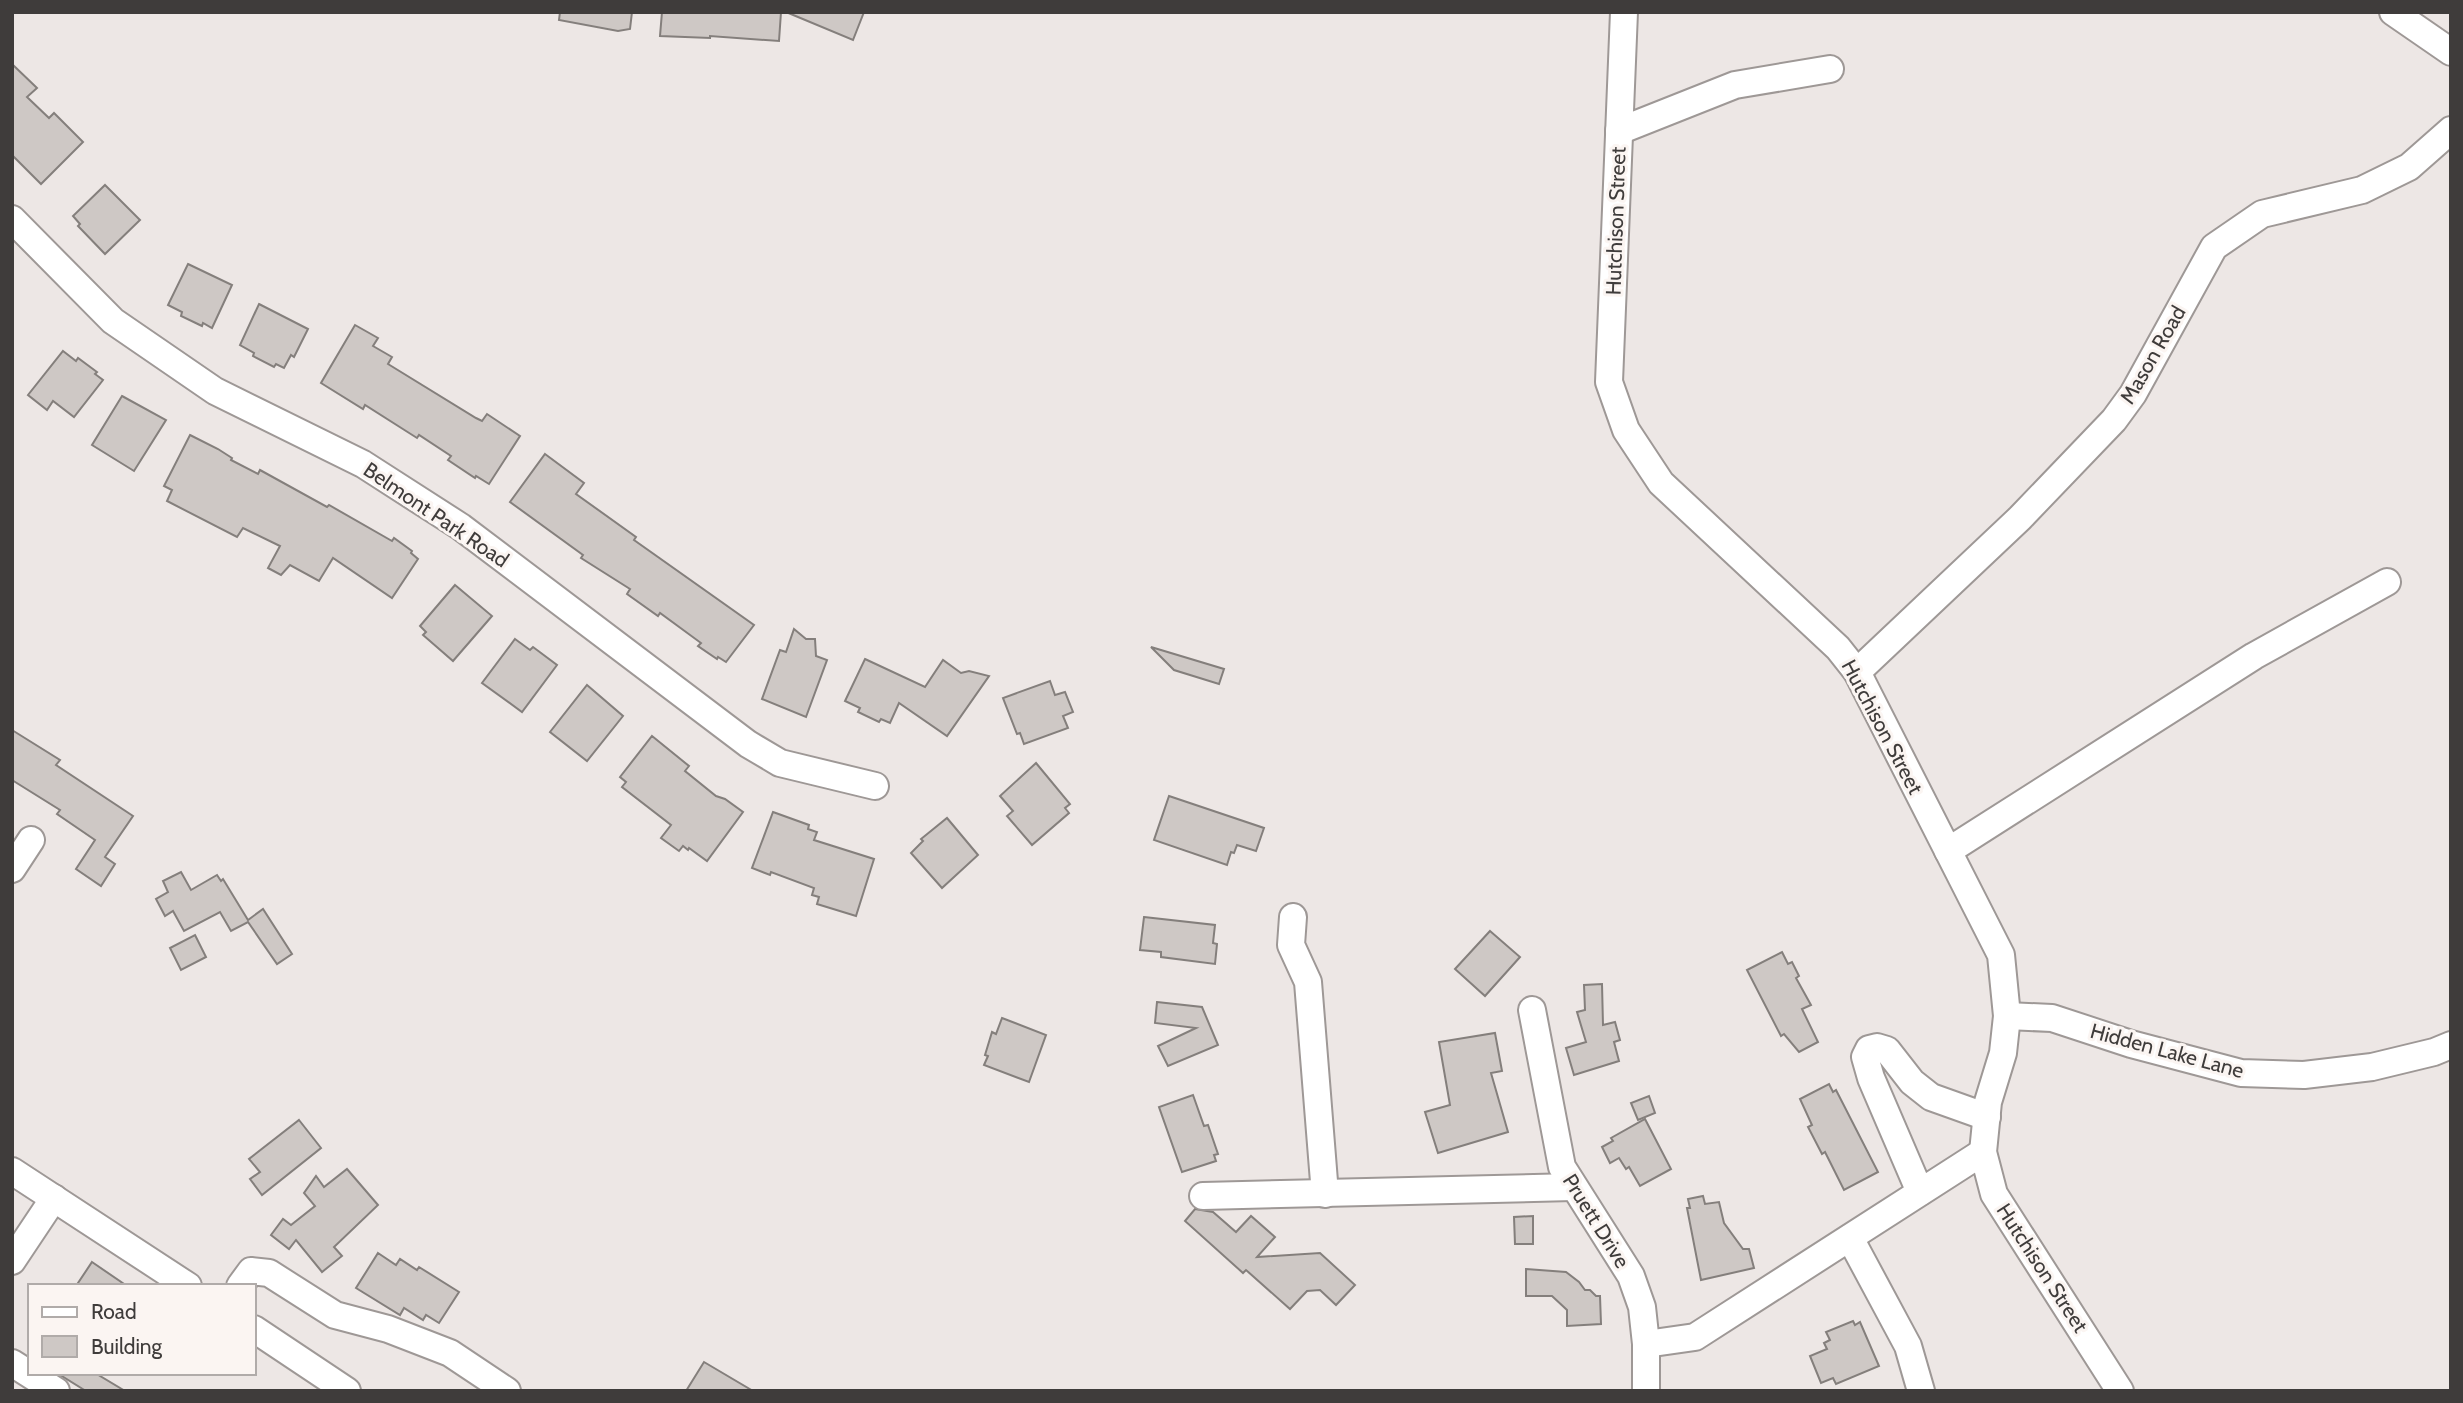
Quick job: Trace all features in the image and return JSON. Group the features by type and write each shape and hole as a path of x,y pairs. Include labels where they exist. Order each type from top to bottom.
{"street":[{"name":"Hutchison Street","path":"1624,12 1609,382 1626,430 1661,484 1838,648 1857,672 2001,955 2007,1016 2003,1054 1988,1102 1983,1152 1994,1194 2120,1391"},
{"path":"2393,12 2451,52"},
{"path":"1619,131 1735,85 1830,69"},
{"name":"Mason Road","path":"1857,672 2020,518 2114,420 2133,394 2214,247 2262,214 2362,190 2409,167 2451,130"},
{"name":"Belmont Park Road","path":"14,224 113,321 215,391 363,464 461,527 748,744 780,763 875,786"},
{"path":"1948,851 2254,656 2387,582"},
{"path":"12,869 31,840"},
{"path":"1293,917 1291,945 1308,982 1325,1194"},
{"name":"Pruett Drive","path":"1532,1010 1562,1167 1631,1276 1642,1307 1646,1344 1646,1391"},
{"name":"Hidden Lake Lane","path":"2007,1016 2052,1018 2131,1044 2241,1073 2304,1075 2372,1067 2434,1052 2451,1045"},
{"path":"1920,1192 1871,1079 1866,1057 1869,1049 1877,1047 1887,1050 1912,1082 1931,1097 1987,1117"},
{"path":"1646,1344 1695,1337 1983,1152"},
{"path":"12,1171 185,1284"},
{"path":"1203,1196 1573,1187"},
{"path":"12,1261 54,1198"},
{"path":"1850,1238 1908,1346 1921,1391"},
{"path":"241,1284 251,1271 269,1273 335,1315 388,1329 450,1353 507,1391"},
{"path":"256,1330 347,1391"},
{"path":"12,1363 28,1373"},
{"path":"31,1375 56,1391"}],"building":[{"path":"560,12 632,12 630,29 618,31 559,20"},
{"path":"662,12 781,12 779,41 660,36"},
{"path":"786,12 864,12 853,40"},
{"path":"12,64 37,88 27,97 49,118 54,113 83,142 41,184 12,155"},
{"path":"105,185 140,220 105,254 78,226 80,224 73,216"},
{"path":"188,264 232,285 212,328 181,316 182,312 168,305"},
{"path":"259,304 308,329 294,357 291,355 284,368 276,364 274,367 253,356 254,353 240,345"},
{"path":"355,325 378,338 373,346 392,357 388,364 476,418 482,421 487,414 520,436 489,484 448,460 451,456 419,435 417,438 365,405 363,409 321,383"},
{"path":"63,351 76,361 78,358 103,380 74,417 53,401 47,410 28,395"},
{"path":"122,396 166,420 134,471 92,445"},
{"path":"190,435 258,474 260,470 392,541 394,538 412,551 418,559 392,598 333,558 319,581 290,565 281,575 268,568 280,546 243,528 237,537 167,501 172,490 164,486"},
{"path":"545,454 584,483 576,494 636,537 634,540 754,625 726,662 698,646 701,643 660,613 658,616 627,594 630,589 581,558 583,555 510,502"},
{"path":"455,585 492,616 453,661 423,635 426,632 420,626"},
{"path":"794,629 806,639 815,639 816,656 827,660 806,717 762,699 780,650 786,652"},
{"path":"515,639 530,650 533,647 557,665 522,712 482,683"},
{"path":"1151,647 1224,669 1219,684 1174,670"},
{"path":"865,659 925,687 943,660 961,673 969,671 989,676 947,736 899,703 890,723 881,719 879,722 858,712 860,708 845,701"},
{"path":"1050,681 1055,695 1065,692 1073,712 1063,716 1068,728 1024,744 1020,733 1017,734 1003,698"},
{"path":"587,685 623,716 587,761 550,732"},
{"path":"12,730 60,760 56,765 133,816 105,857 115,864 101,886 76,869 95,840 57,814 60,810 12,780"},
{"path":"652,736 689,766 685,771 716,796 743,812 707,861 689,848 688,850 683,846 679,851 661,838 671,825 622,787 626,782 620,777"},
{"path":"1036,763 1070,804 1065,808 1069,813 1032,845 1007,816 1013,811 1000,796"},
{"path":"1169,796 1264,828 1256,851 1237,845 1234,853 1231,852 1227,865 1154,840"},
{"path":"773,812 809,825 808,829 817,832 814,840 874,859 856,916 817,904 819,897 812,895 814,888 752,868"},
{"path":"947,818 978,855 942,888 911,853 923,841 921,839"},
{"path":"181,872 191,890 217,875 221,881 223,879 248,920 263,909 292,954 277,964 248,922 231,931 220,912 184,931 173,911 165,916 156,899 168,892 163,881"},
{"path":"1144,917 1215,925 1215,964 1161,957 1161,952 1140,950"},
{"path":"1490,931 1520,957 1485,996 1455,969"},
{"path":"195,935 206,957 181,970 170,948"},
{"path":"1782,952 1788,964 1792,962 1799,976 1796,978 1811,1005 1802,1009 1818,1042 1799,1052 1784,1034 1781,1036 1747,970"},
{"path":"1602,984 1603,1025 1615,1022 1620,1040 1614,1042 1619,1061 1574,1075 1566,1048 1586,1042 1577,1012 1585,1010 1584,985"},
{"path":"1157,1002 1202,1007 1218,1045 1168,1066 1158,1046 1196,1028 1155,1023"},
{"path":"1002,1018 1046,1035 1029,1082 984,1065 992,1032 996,1034"},
{"path":"1495,1033 1502,1071 1491,1073 1508,1132 1438,1153 1425,1112 1450,1105 1439,1042"},
{"path":"1829,1084 1833,1092 1836,1090 1878,1172 1844,1190 1825,1152 1822,1154 1808,1127 1812,1125 1800,1099"},
{"path":"1193,1095 1204,1126 1208,1125 1218,1154 1214,1155 1216,1161 1182,1172 1159,1107"},
{"path":"1649,1096 1655,1113 1638,1120 1631,1103"},
{"path":"1645,1119 1671,1169 1640,1186 1629,1167 1626,1169 1619,1158 1610,1163 1602,1147 1613,1141 1611,1138"},
{"path":"299,1120 321,1148 262,1195 250,1179 260,1172 249,1159"},
{"path":"347,1169 378,1205 334,1247 342,1256 322,1272 296,1240 289,1249 271,1235 283,1219 291,1225 315,1206 304,1193 316,1176 324,1187"},
{"path":"1703,1196 1705,1204 1719,1202 1724,1223 1743,1249 1749,1249 1754,1268 1701,1280 1687,1208 1690,1208 1688,1199"},
{"path":"1195,1209 1213,1212 1236,1232 1251,1216 1275,1237 1257,1257 1320,1253 1355,1285 1336,1305 1320,1290 1307,1291 1290,1309 1246,1270 1243,1273 1185,1221"},
{"path":"1533,1216 1533,1244 1515,1244 1514,1217"},
{"path":"378,1253 396,1265 400,1259 417,1270 419,1267 459,1292 439,1323 426,1315 423,1320 404,1308 400,1315 356,1288"},
{"path":"92,1262 124,1284 77,1284"},
{"path":"1526,1269 1566,1272 1585,1290 1600,1296 1601,1324 1567,1326 1567,1310 1552,1296 1526,1296"},
{"path":"1853,1321 1855,1325 1860,1322 1879,1366 1836,1384 1833,1378 1821,1383 1810,1356 1827,1349 1824,1343 1830,1340 1826,1332"},
{"path":"704,1362 753,1391 686,1391"},
{"path":"60,1375 98,1375 125,1391 86,1391"}]}
